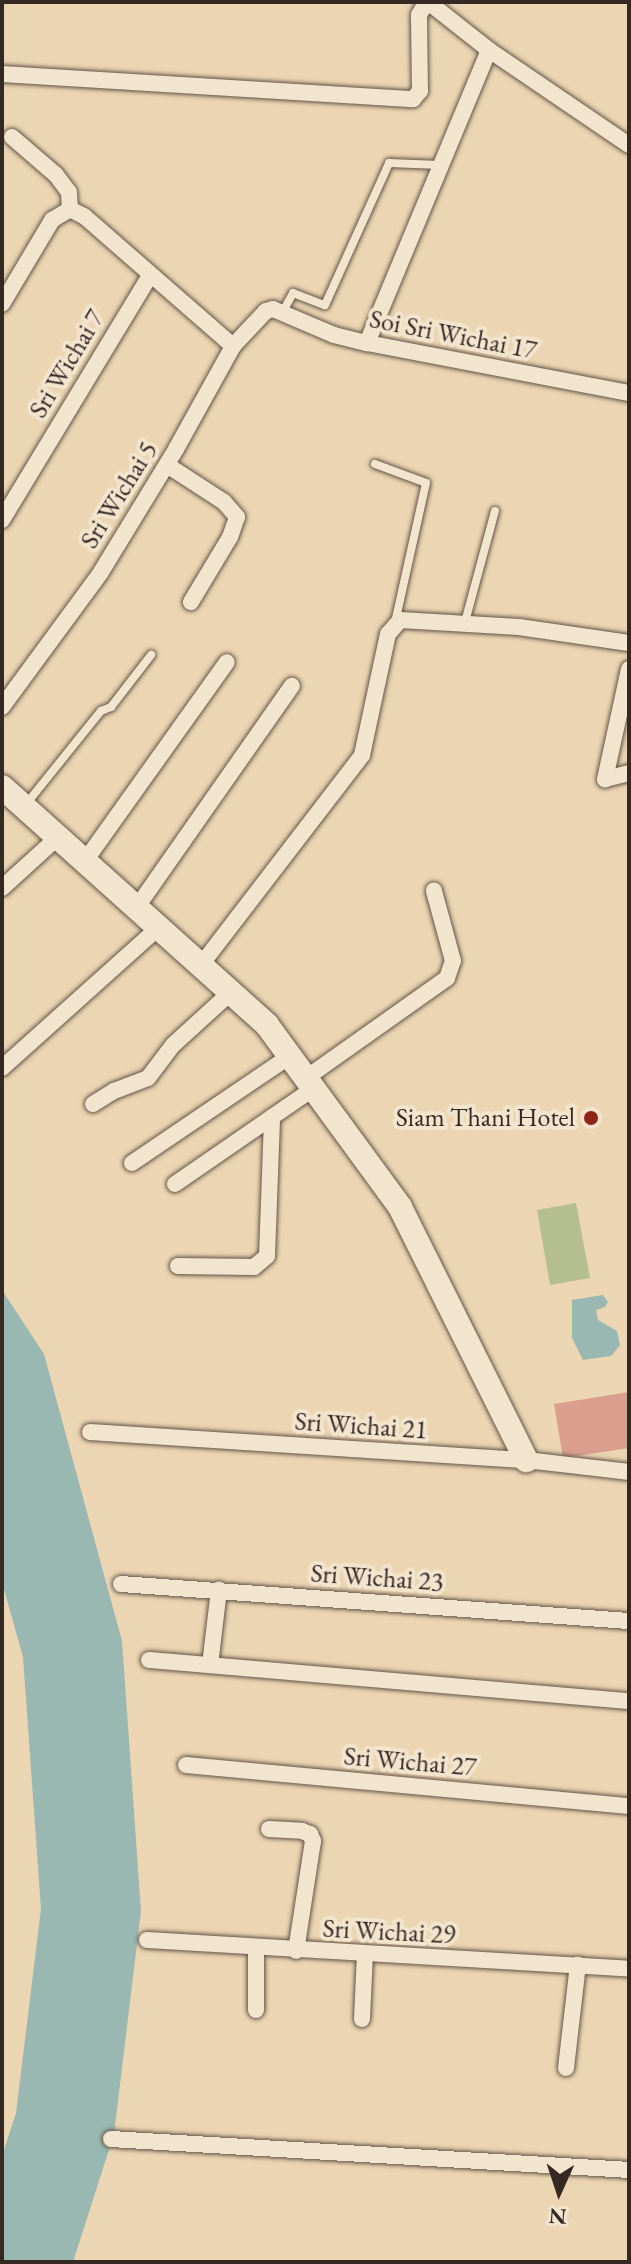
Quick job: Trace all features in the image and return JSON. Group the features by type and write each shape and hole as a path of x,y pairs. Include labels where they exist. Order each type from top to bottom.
{"street":[{"path":"2,74 413,99 419,95 419,15 424,6 440,9 489,50 629,145"},
{"path":"367,343 489,50"},
{"path":"12,137 56,175 69,192 70,209"},
{"path":"70,209 84,216 233,346"},
{"path":"2,304 52,220 70,209"},
{"name":"Sri Wichai 7","path":"2,520 150,276"},
{"name":"Soi Sri Wichai 17","path":"277,311 334,335 367,343 629,393"},
{"name":"Sri Wichai 5","path":"2,707 74,611 167,465 233,346 259,315 277,311"},
{"path":"167,465 224,502 237,517 230,537 191,602"},
{"path":"201,965 362,755 388,634 395,624 405,617 629,643"},
{"path":"85,861 227,662"},
{"path":"629,669 605,779 629,773"},
{"path":"137,907 292,686"},
{"path":"2,787 267,1025 400,1207 526,1460"},
{"path":"2,888 58,837"},
{"path":"175,1184 272,1117 310,1083 447,978 453,961 434,891"},
{"path":"2,1068 159,927"},
{"path":"93,1104 114,1091 148,1078 179,1039 231,992"},
{"path":"132,1163 290,1056"},
{"path":"178,1266 254,1267 267,1256 272,1117"},
{"name":"Sri Wichai 21","path":"90,1432 526,1460 629,1472"},
{"name":"Sri Wichai 23","path":"121,1584 629,1621"},
{"path":"210,1665 219,1590"},
{"path":"149,1660 629,1701"},
{"name":"Sri Wichai 27","path":"186,1765 629,1806"},
{"path":"269,1829 302,1831 310,1834 313,1841 296,1951"},
{"name":"Sri Wichai 29","path":"147,1940 629,1969"},
{"path":"256,1948 256,2010"},
{"path":"362,2019 365,1954"},
{"path":"566,2068 578,1965"},
{"path":"111,2139 629,2170"}],"lane":[{"path":"277,311 293,293 325,305 389,163 441,165"},
{"path":"375,464 426,483 395,624"},
{"path":"465,622 495,511"},
{"path":"24,806 101,711 111,707 151,655"}],"green space":[{"path":"576,1203 590,1278 550,1285 537,1210"}],"water":[{"path":"2,1290 44,1354 122,1641 141,1911 114,2134 73,2262 2,2262 2,2156 16,2113 41,1909 23,1657 2,1582"},
{"path":"603,1295 608,1302 605,1307 596,1310 598,1320 617,1331 620,1345 611,1356 583,1360 572,1338 572,1300"}],"building":[{"path":"629,1392 629,1448 563,1458 554,1404"}],"place":[{"name":"Siam Thani Hotel","path":"591,1118"}]}
